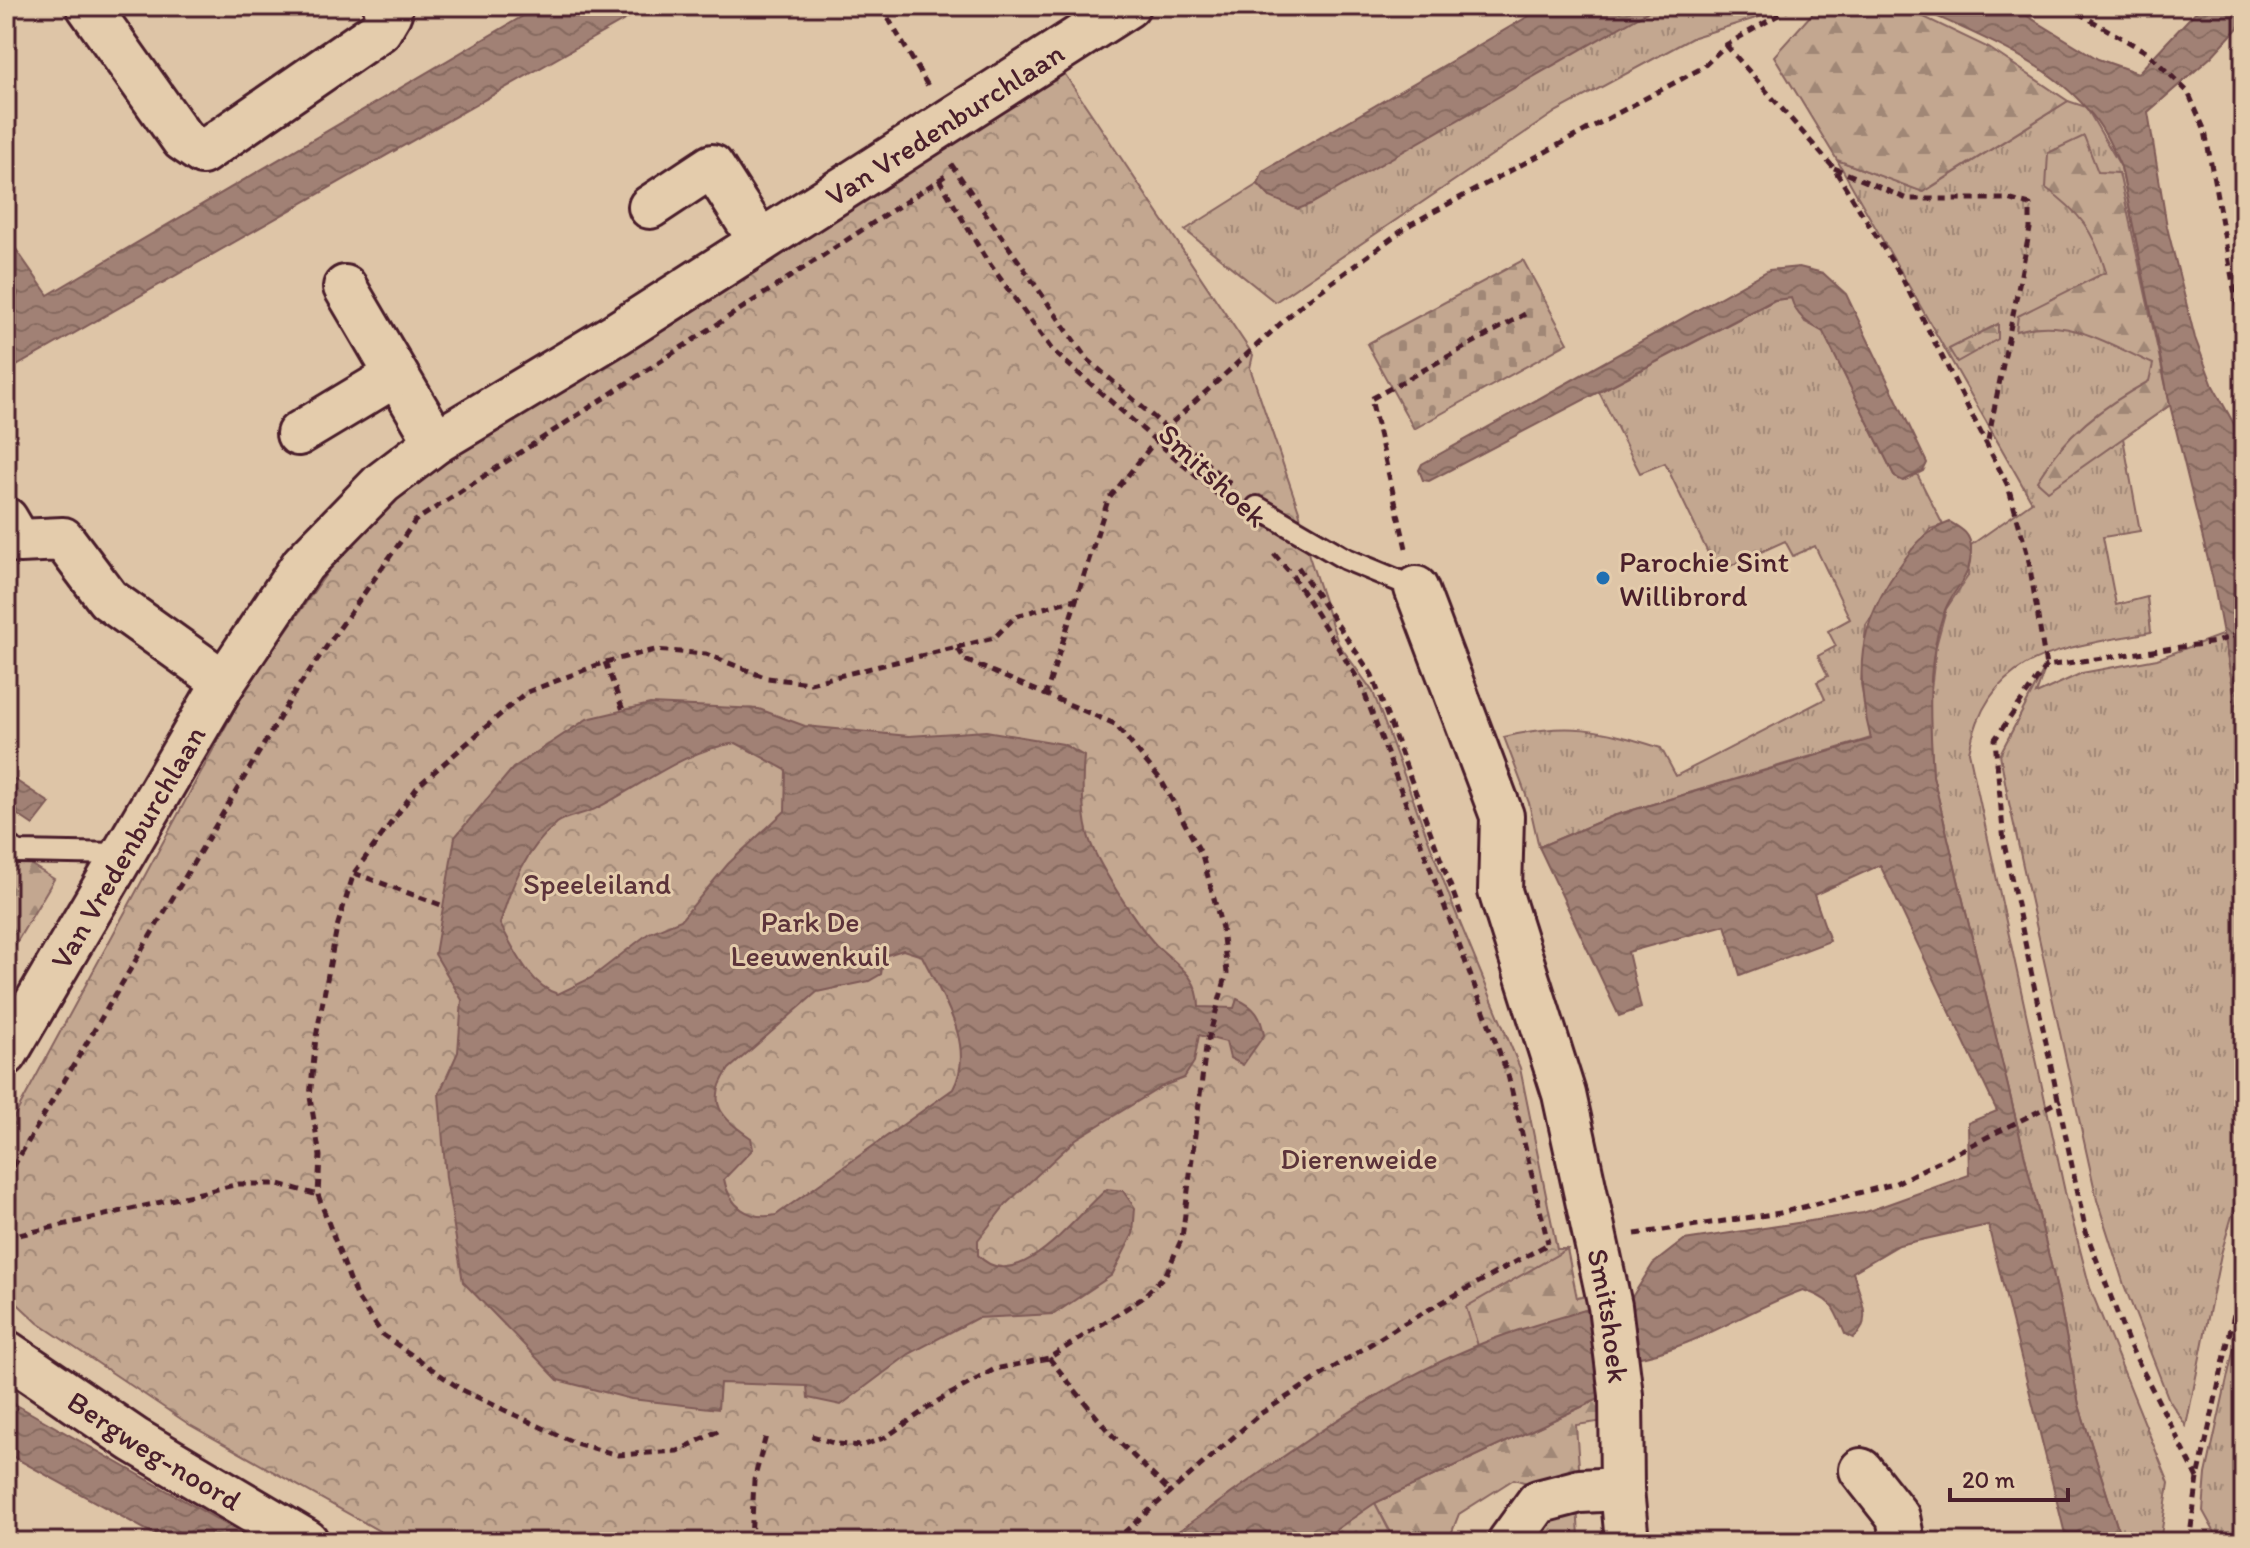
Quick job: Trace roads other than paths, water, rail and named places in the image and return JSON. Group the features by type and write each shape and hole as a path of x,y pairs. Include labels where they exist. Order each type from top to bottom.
{"street":[{"path":"88,6 183,140 202,153 380,30 390,13 385,6"},
{"name":"Van Vredenburchlaan","path":"6,1054 224,682 303,564 382,483 436,442 760,241 1128,6"},
{"path":"650,207 712,166 760,241"},
{"path":"345,287 436,442"},
{"path":"298,434 396,375"},
{"path":"6,519 19,541 63,539 108,599 224,682"},
{"name":"Smitshoek","path":"1416,588 1502,816 1500,891 1564,1094 1610,1306 1621,1395 1622,1489 1627,1542"},
{"name":"Bergweg-noord","path":"6,1353 134,1440 306,1542"},
{"path":"1861,1470 1898,1517 1903,1542"},
{"path":"1509,1542 1538,1502 1580,1491 1622,1489"}],"lane":[{"path":"1257,507 1346,559 1416,588"},
{"path":"6,845 18,852 121,854"}],"water":[{"path":"540,6 649,6 6,372 6,327 18,294 6,276 6,235 48,295"},
{"path":"1546,6 1657,6 1311,204 1298,209 1270,197 1258,184 1263,171"},
{"path":"1914,6 2011,6 2098,59 2138,73 2201,6 2244,6 2244,21 2211,57 2148,112 2167,227 2195,338 2213,386 2244,442 2244,747 2213,580 2170,405 2121,167 2093,116 2070,91 2006,49"},
{"path":"1799,267 1823,273 1846,294 1927,463 1923,471 1903,481 1895,477 1823,332 1803,318 1791,298 1774,300 1429,481 1423,480 1419,470 1422,464 1769,270"},
{"path":"1950,522 1968,536 1971,549 1968,568 1945,610 1934,650 1930,692 1933,776 2059,1298 2079,1405 2122,1542 2067,1542 1988,1225 1899,1245 1853,1272 1864,1316 1860,1332 1853,1338 1845,1334 1835,1311 1826,1301 1803,1290 1677,1347 1630,1359 1632,1297 1653,1264 1684,1240 1863,1213 1969,1175 1968,1123 1997,1111 1880,865 1814,895 1830,941 1740,975 1725,925 1628,952 1641,1008 1619,1016 1539,847 1613,816 1871,739 1861,671 1867,631 1874,611 1914,547 1933,530"},
{"path":"650,704 759,709 805,726 909,736 986,731 1063,744 1084,756 1083,796 1088,835 1118,893 1148,936 1191,979 1199,1007 1234,1008 1237,999 1256,1013 1264,1035 1243,1065 1230,1058 1226,1042 1199,1035 1194,1062 1184,1078 1163,1086 1076,1139 1006,1204 978,1240 978,1255 994,1266 1011,1267 1046,1248 1107,1189 1123,1191 1135,1208 1133,1234 1112,1275 1054,1314 977,1318 909,1354 841,1405 808,1398 807,1386 720,1383 718,1409 631,1399 558,1380 463,1282 446,1178 439,1094 458,1052 462,1000 435,954 455,837 513,768 587,719","holes":["736,743 786,770 785,811 728,864 681,920 649,933 591,978 558,994 539,983 524,965 500,924 514,882 536,845 561,820 597,808 699,753","903,950 922,956 954,1021 961,1055 953,1089 776,1215 757,1216 742,1209 730,1197 724,1179 753,1149 751,1138 732,1123 720,1108 718,1091 729,1069 817,992 869,981 881,974 884,956"]},
{"path":"6,774 50,803 33,825 6,807"},
{"path":"1592,1308 1603,1397 1375,1503 1318,1542 1163,1542 1312,1437 1390,1388 1486,1342"},
{"path":"6,1399 257,1542 168,1542 6,1453"}],"place":[{"name":"Parochie Sint Willibrord","path":"1603,578"}],"park label":[{"name":"Speeleiland","path":"597,883"},
{"name":"Park De Leeuwenkuil","path":"810,938"},
{"name":"Dierenweide","path":"1359,1158"}]}
